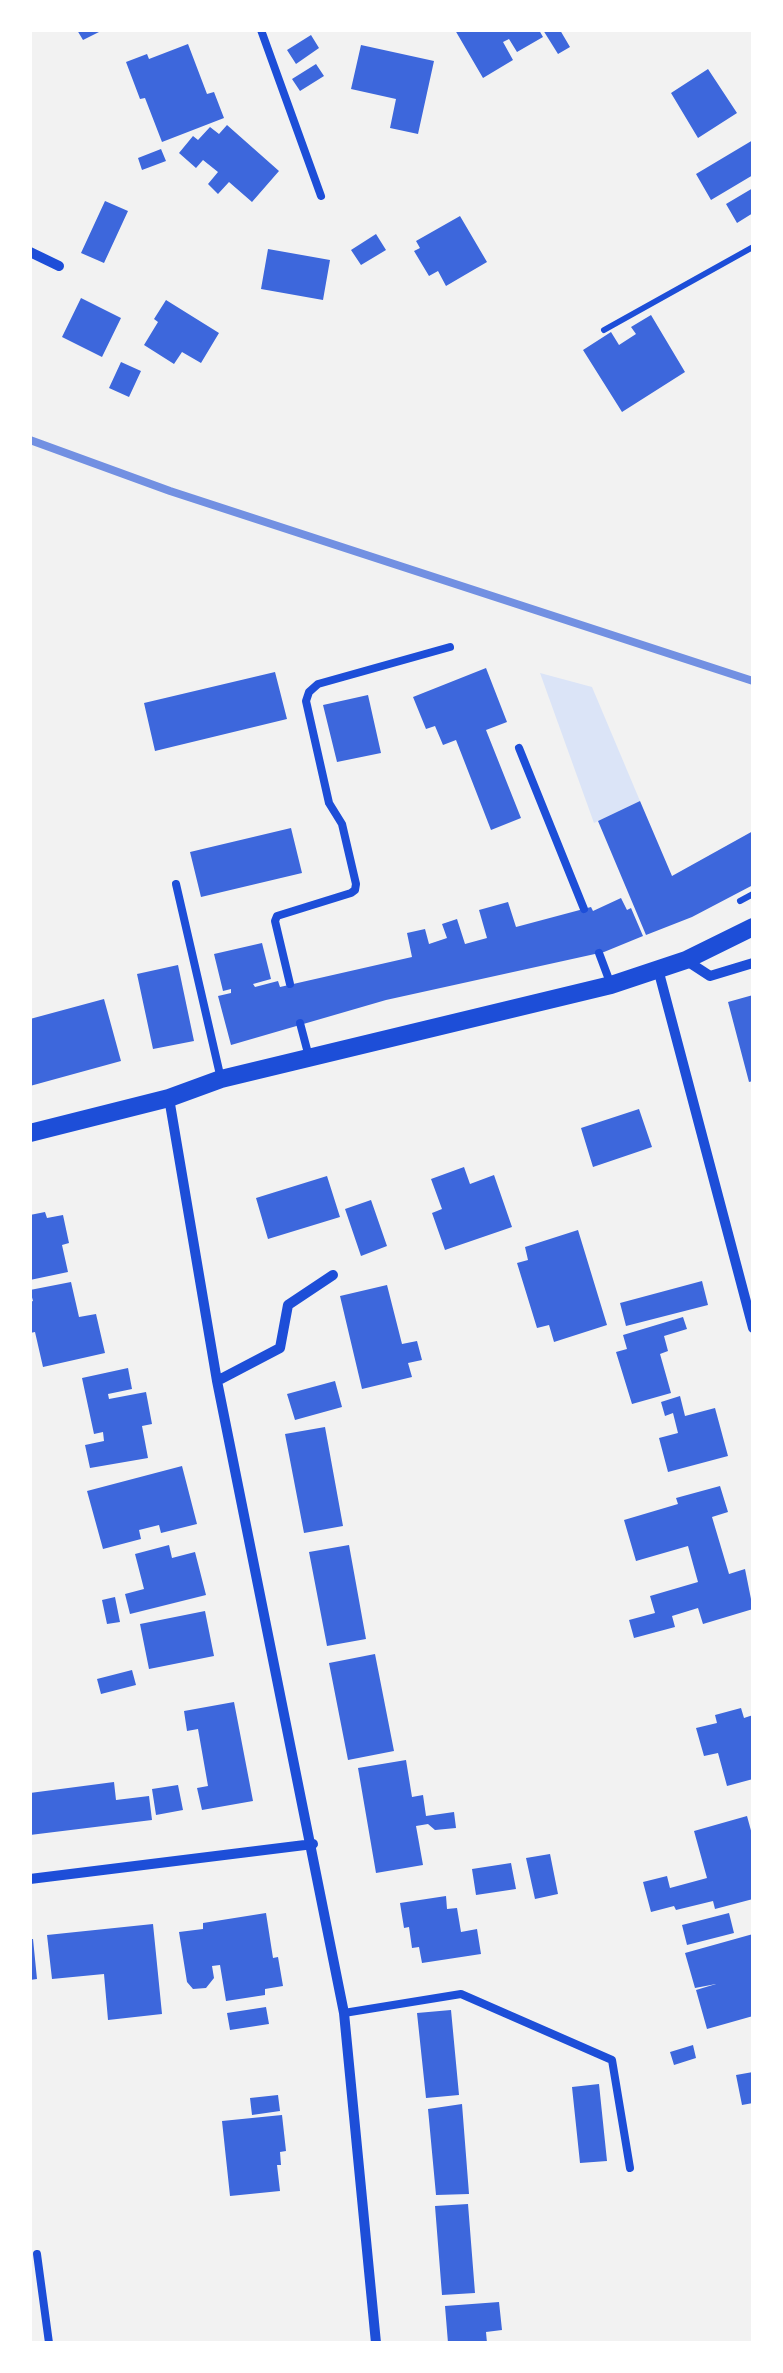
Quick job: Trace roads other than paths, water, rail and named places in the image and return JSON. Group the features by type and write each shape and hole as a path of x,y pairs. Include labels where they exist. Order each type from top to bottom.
{"street":[{"path":"30,252 58,266"},
{"path":"30,1134 309,1057 611,985 686,960 753,927"},
{"path":"686,960 710,976 753,963"},
{"path":"658,968 753,1328"},
{"path":"168,1098 217,1381 344,2013 376,2343"},
{"path":"217,1381 280,1348 288,1305 333,1275"},
{"path":"30,1878 312,1844"}],"lane":[{"path":"262,30 322,196"},
{"path":"290,984 277,916 351,893 356,884 342,824 328,803 306,702 310,692 318,684 450,647"},
{"path":"519,748 584,909"},
{"path":"176,884 220,1080"},
{"path":"599,952 611,985"},
{"path":"300,1023 309,1057"},
{"path":"344,2013 461,1994 612,2060 630,2168"},
{"path":"37,2254 49,2343"}],"railway":[{"path":"30,440 170,491 753,681"}]}
